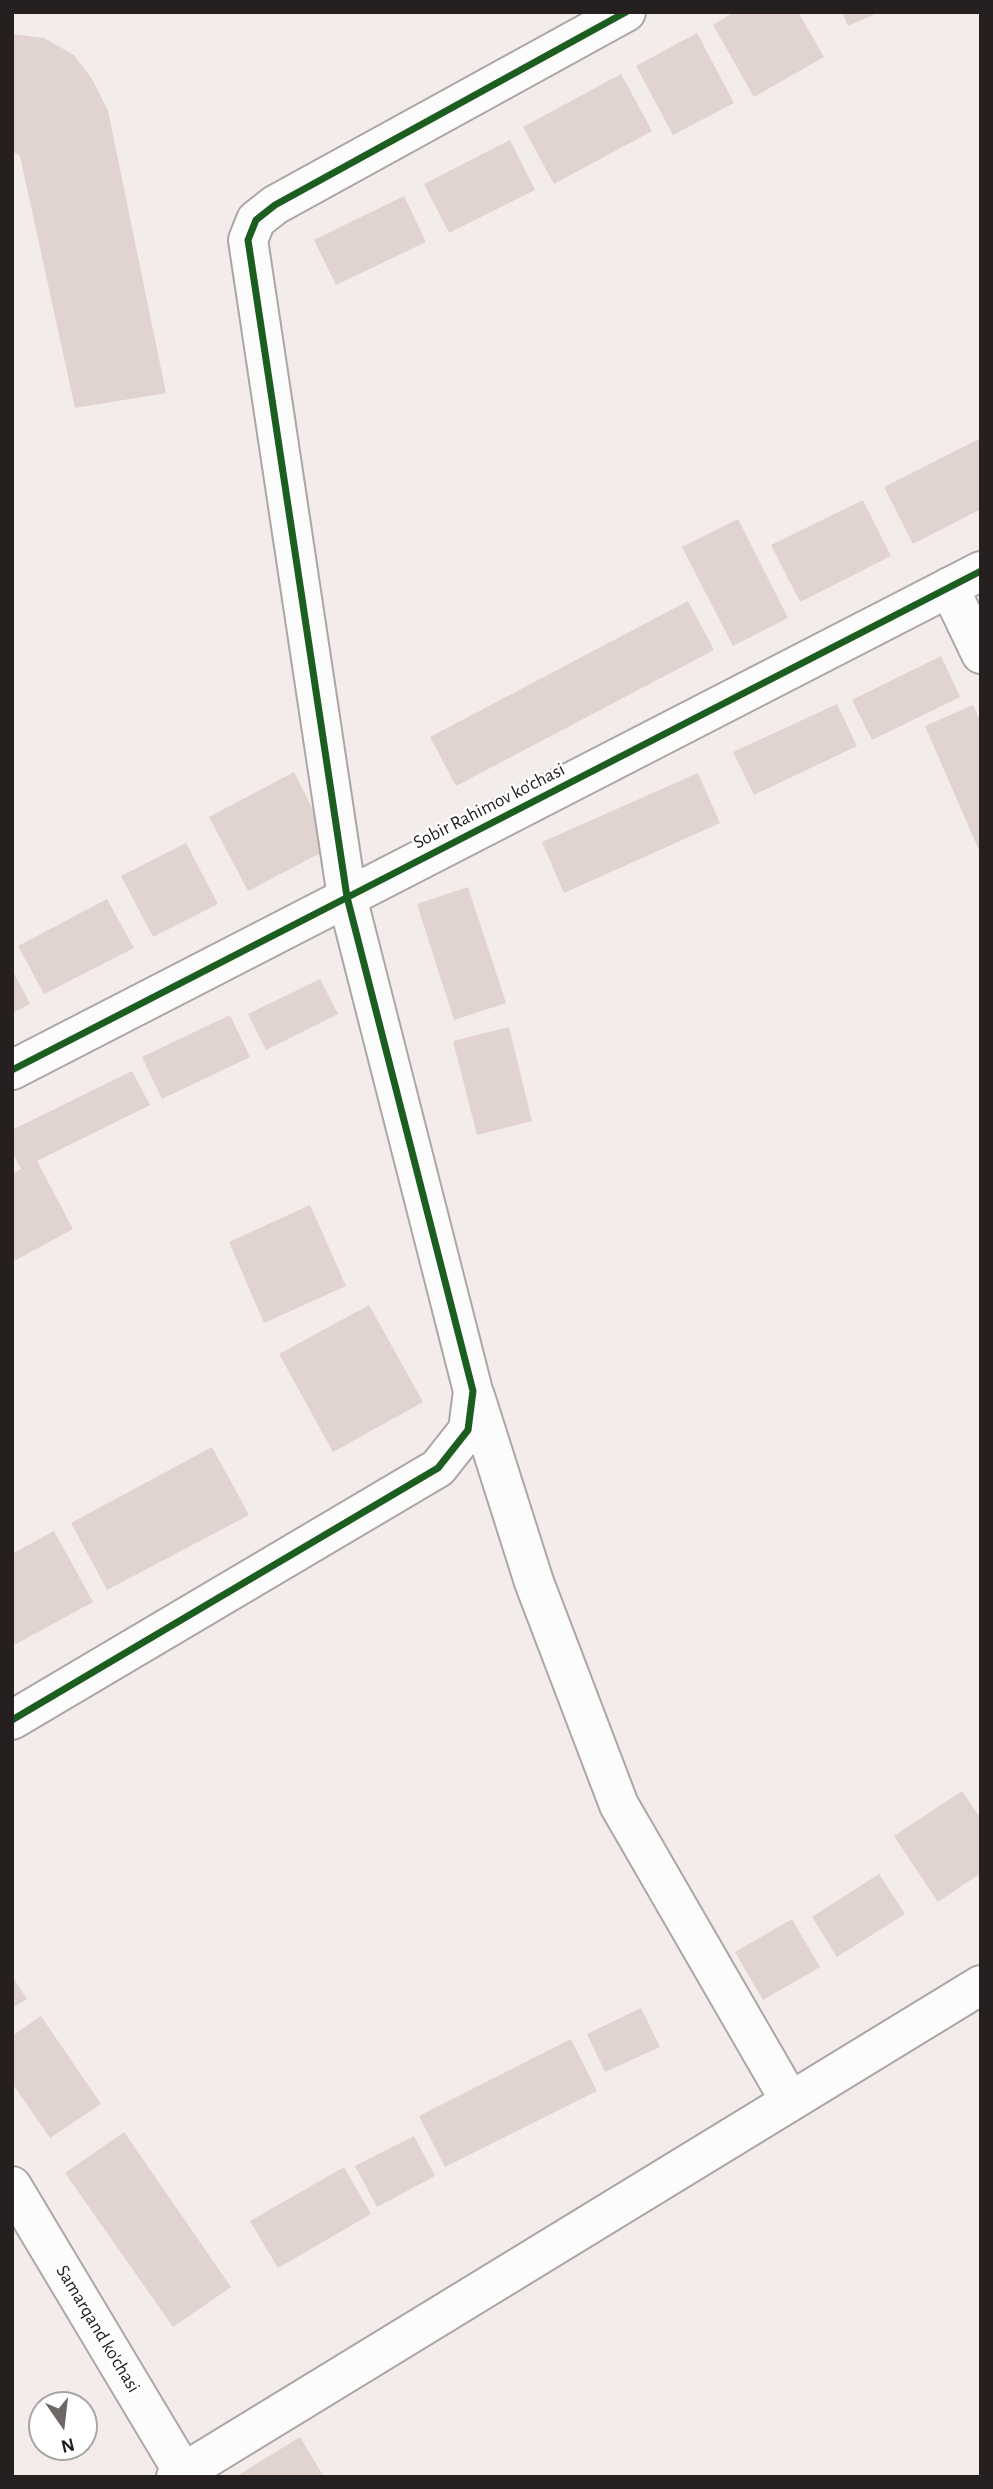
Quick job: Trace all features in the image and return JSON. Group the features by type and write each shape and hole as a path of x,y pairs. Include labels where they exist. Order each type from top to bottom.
{"street":[{"path":"626,12 275,205 256,220 248,240 347,897 473,1391 534,1582 619,1805 790,2101"},
{"path":"965,579 981,654"},
{"name":"Sobir Rahimov ko'chasi","path":"12,1070 965,579"},
{"path":"12,1720 438,1468 468,1430 473,1391"},
{"path":"180,2474 981,1985"},
{"name":"Samarqand ko'chasi","path":"12,2186 180,2474"}],"building":[{"path":"734,12 798,12 824,57 754,97 713,25"},
{"path":"842,12 880,12 848,26"},
{"path":"697,33 734,103 673,135 636,66"},
{"path":"12,34 44,38 74,55 92,79 108,111 166,393 75,408 20,156 12,151"},
{"path":"621,74 652,131 554,184 523,127"},
{"path":"510,140 535,190 449,233 424,184"},
{"path":"404,196 426,242 336,285 314,240"},
{"path":"981,438 981,509 913,544 884,487"},
{"path":"863,500 891,556 800,602 771,545"},
{"path":"738,519 788,618 733,646 682,547"},
{"path":"688,601 714,650 456,786 430,737"},
{"path":"941,656 960,697 872,740 852,700"},
{"path":"837,704 857,746 754,795 733,752"},
{"path":"973,705 981,723 981,855 925,726"},
{"path":"294,772 332,847 248,891 209,817"},
{"path":"698,773 720,823 564,893 542,842"},
{"path":"186,843 218,904 153,937 121,876"},
{"path":"468,887 506,1003 454,1020 417,904"},
{"path":"107,899 134,948 44,994 18,946"},
{"path":"12,969 30,1004 12,1013"},
{"path":"320,979 338,1014 266,1050 248,1014"},
{"path":"230,1015 250,1057 162,1099 142,1057"},
{"path":"509,1027 532,1121 477,1135 453,1041"},
{"path":"132,1071 150,1105 37,1161 73,1229 12,1262 12,1174 21,1169 12,1152 12,1130"},
{"path":"310,1205 346,1286 264,1323 229,1242"},
{"path":"369,1305 423,1402 333,1452 279,1354"},
{"path":"212,1447 249,1515 107,1590 71,1523"},
{"path":"54,1531 93,1602 12,1646 12,1554"},
{"path":"962,1791 981,1819 981,1873 938,1902 894,1836"},
{"path":"879,1874 905,1914 837,1957 812,1917"},
{"path":"792,1919 820,1967 763,2000 735,1952"},
{"path":"12,1976 27,1999 12,2008"},
{"path":"641,2008 660,2047 605,2072 587,2034"},
{"path":"41,2016 101,2104 50,2138 12,2083 12,2036"},
{"path":"571,2039 597,2091 445,2167 419,2116"},
{"path":"124,2132 231,2287 173,2327 65,2173"},
{"path":"414,2136 435,2176 377,2207 355,2166"},
{"path":"344,2167 371,2214 278,2268 250,2221"},
{"path":"300,2437 324,2477 235,2477"}],"cycle path":[{"path":"12,1720 438,1468 468,1430 473,1391 347,897 248,240 256,220 275,205 626,12"},
{"path":"12,1070 981,571"}]}
